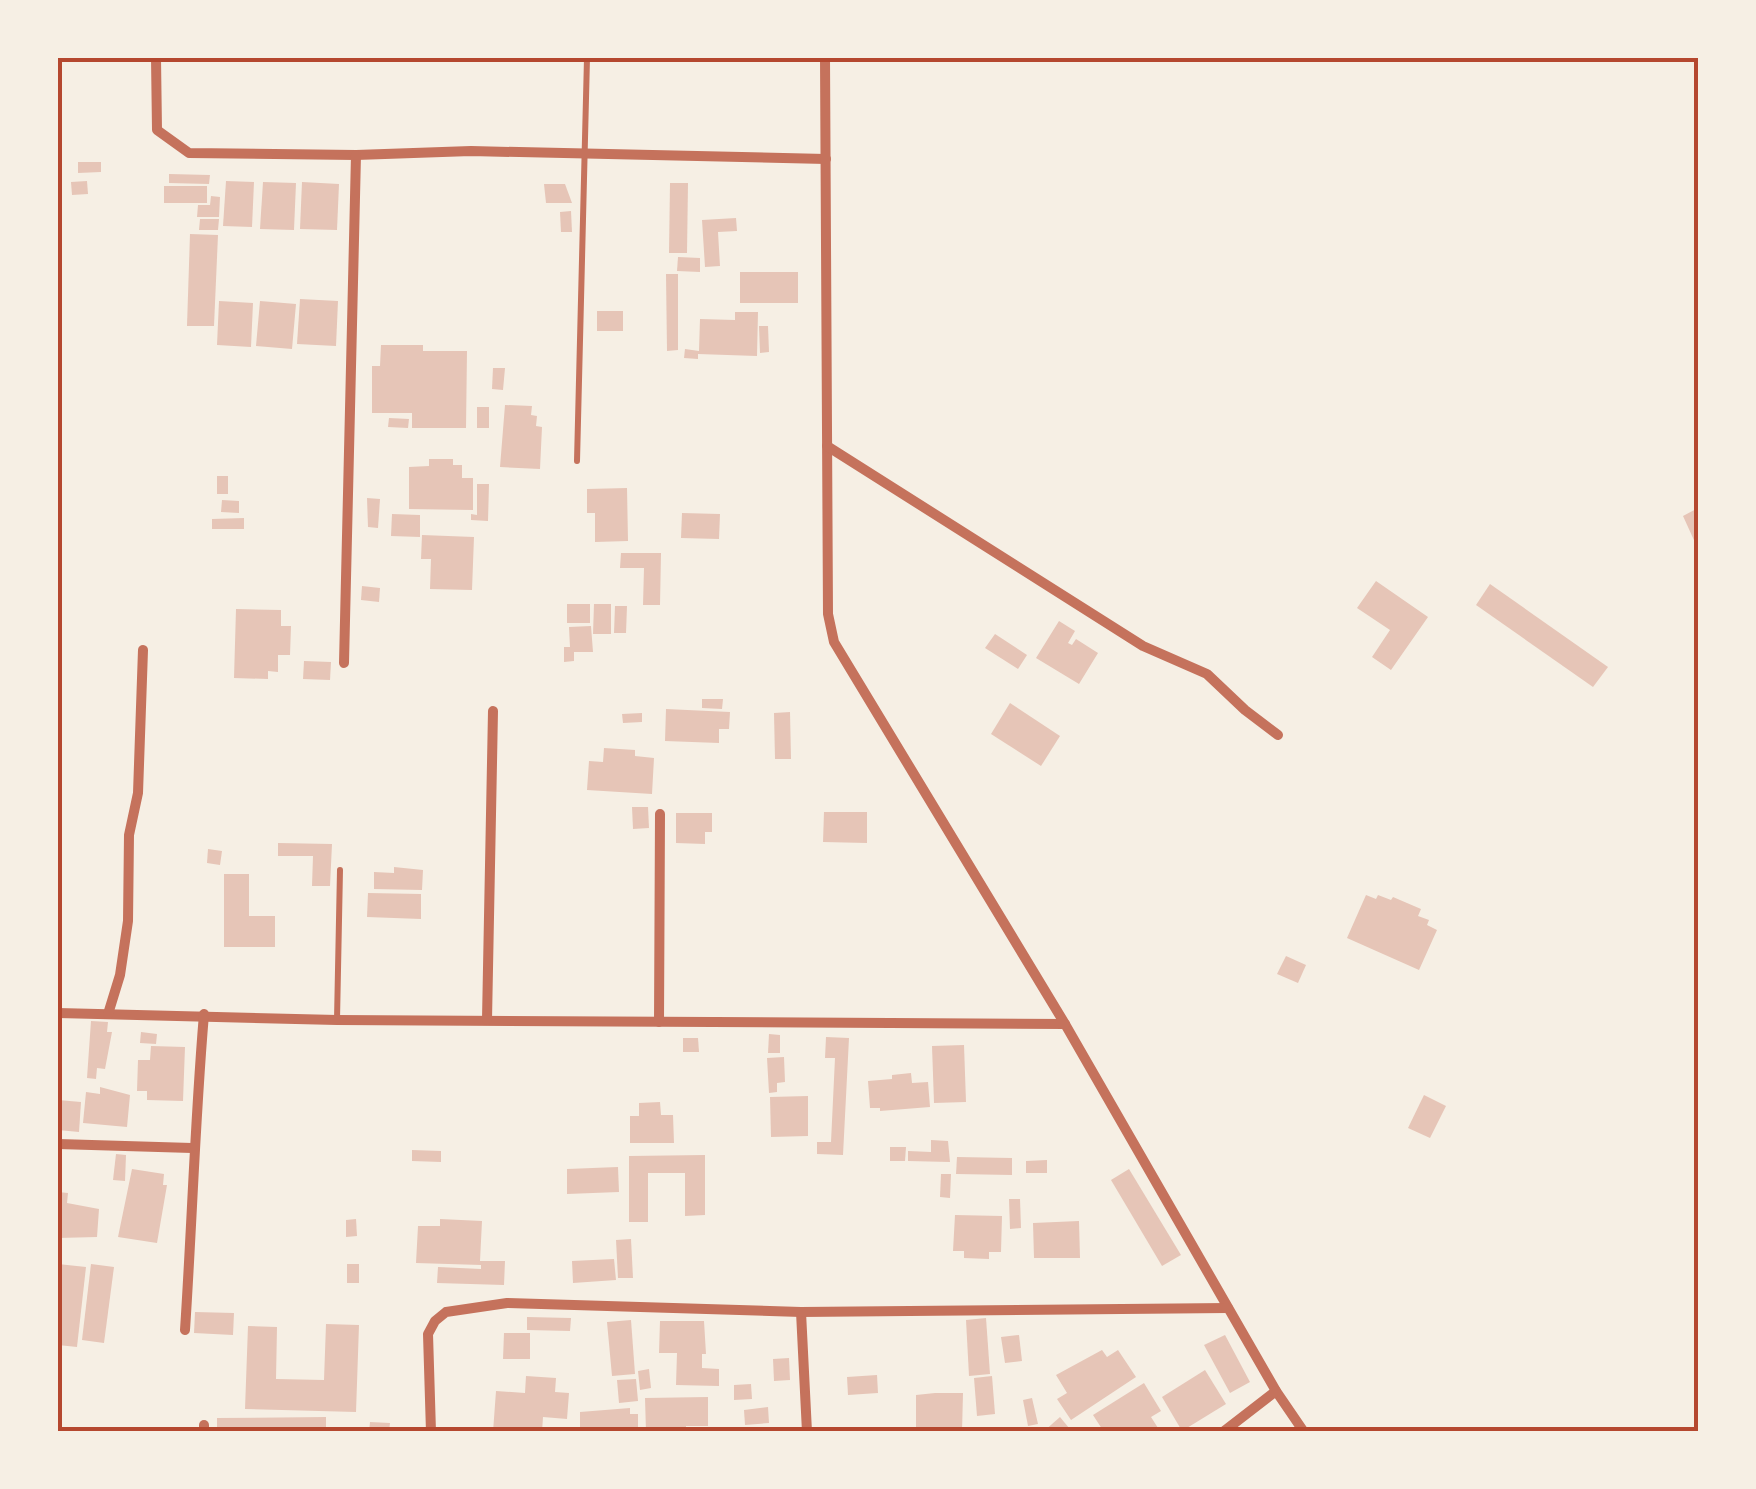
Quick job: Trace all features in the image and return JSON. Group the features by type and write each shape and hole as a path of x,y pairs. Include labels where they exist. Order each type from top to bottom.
{"street":[{"path":"156,58 157,130 188,154 471,151 826,158"},
{"path":"825,58 828,614 834,642 1065,1024 1276,1392 1304,1432"},
{"path":"344,664 356,155"},
{"path":"827,446 1143,646 1207,674 1278,735"},
{"path":"108,1014 120,976 128,921 129,835 138,793 143,650"},
{"path":"488,1020 492,712"},
{"path":"659,1022 660,814"},
{"path":"58,1013 337,1020 1065,1024"},
{"path":"184,1330 194,1194 192,1148 204,1014"},
{"path":"58,1144 192,1148"},
{"path":"432,1432 428,1334 446,1312 507,1304 801,1312 1228,1308"},
{"path":"801,1312 806,1432"},
{"path":"1223,1432 1276,1392"}],"lane":[{"path":"577,461 586,58"},
{"path":"337,1020 340,870"}],"building":[{"path":"78,162 101,162 101,172 78,173"},
{"path":"169,174 210,175 209,184 169,183"},
{"path":"87,181 88,194 72,195 71,182"},
{"path":"226,181 254,182 252,227 223,226"},
{"path":"263,182 296,183 294,230 260,229"},
{"path":"302,182 339,184 337,230 300,229"},
{"path":"670,183 688,183 687,253 669,253"},
{"path":"544,184 565,184 572,203 546,203"},
{"path":"164,186 207,186 207,203 164,203"},
{"path":"211,196 220,197 219,217 197,217 198,205 210,205"},
{"path":"571,211 572,232 561,232 560,212"},
{"path":"736,218 737,231 718,232 720,266 705,267 702,220"},
{"path":"200,219 219,219 218,230 199,230"},
{"path":"190,234 218,235 214,326 187,326"},
{"path":"678,257 700,258 700,272 677,271"},
{"path":"740,272 798,272 798,303 740,303"},
{"path":"666,274 678,274 678,350 667,351"},
{"path":"300,299 338,301 336,346 297,344"},
{"path":"219,301 253,303 251,347 217,345"},
{"path":"260,301 296,304 292,349 256,346"},
{"path":"597,311 623,311 623,331 597,331"},
{"path":"735,312 758,312 757,356 698,354 698,359 684,358 685,349 699,351 700,319 735,320"},
{"path":"759,326 768,326 769,352 760,353"},
{"path":"381,345 423,345 423,351 467,351 466,428 412,428 412,413 372,413 372,366 380,366"},
{"path":"493,368 505,368 503,390 492,389"},
{"path":"505,405 532,406 536,426 542,427 540,469 500,467"},
{"path":"477,407 489,407 489,428 477,428"},
{"path":"389,418 409,419 408,428 388,427"},
{"path":"429,459 453,459 453,465 462,465 462,478 473,478 473,510 409,509 409,467 429,466"},
{"path":"217,476 228,476 228,494 217,494"},
{"path":"477,484 489,484 488,521 471,520 471,514 477,515"},
{"path":"627,488 628,541 595,542 595,513 587,513 587,489"},
{"path":"367,498 380,499 378,528 368,527"},
{"path":"222,500 239,501 239,513 221,512"},
{"path":"1698,508 1698,549 1683,516"},
{"path":"682,513 720,514 719,539 681,538"},
{"path":"392,514 420,515 420,537 391,536"},
{"path":"244,518 244,529 212,529 212,519"},
{"path":"422,535 474,537 472,590 430,589 431,559 421,559"},
{"path":"621,553 661,553 660,605 643,605 644,568 620,568"},
{"path":"1376,581 1428,617 1391,670 1372,657 1390,630 1357,608"},
{"path":"1490,584 1608,667 1593,687 1476,605"},
{"path":"362,586 380,588 379,602 361,600"},
{"path":"567,604 590,604 590,623 567,623"},
{"path":"594,604 611,604 611,634 593,634"},
{"path":"615,606 627,606 626,633 614,633"},
{"path":"236,609 281,610 281,626 291,626 290,655 278,655 278,672 268,671 268,679 234,678"},
{"path":"1059,621 1075,631 1068,643 1072,645 1076,639 1098,653 1079,684 1036,658"},
{"path":"591,626 593,652 574,652 574,661 564,662 564,647 570,647 569,627"},
{"path":"995,634 1027,655 1018,669 985,648"},
{"path":"304,661 331,662 330,680 303,679"},
{"path":"702,699 723,699 722,709 702,708"},
{"path":"1010,703 1060,736 1041,766 991,734"},
{"path":"666,709 730,712 729,729 719,729 719,743 665,741"},
{"path":"790,712 791,759 775,759 774,713"},
{"path":"642,713 642,722 623,723 622,714"},
{"path":"604,748 635,750 635,756 654,758 652,794 587,790 589,761 603,762"},
{"path":"632,807 648,807 649,828 633,829"},
{"path":"824,812 867,812 867,843 823,842"},
{"path":"676,813 712,813 712,832 705,832 705,844 676,843"},
{"path":"278,843 332,844 330,886 312,886 313,856 278,856"},
{"path":"208,849 222,851 220,865 207,863"},
{"path":"394,867 423,870 422,890 374,889 374,872 394,873"},
{"path":"224,874 249,874 249,916 275,916 275,947 224,947"},
{"path":"368,893 421,894 421,919 367,917"},
{"path":"1366,895 1376,899 1378,895 1391,900 1393,897 1421,909 1418,916 1429,920 1427,925 1437,930 1419,970 1347,938"},
{"path":"1286,956 1306,965 1298,983 1277,974"},
{"path":"91,1021 108,1022 107,1032 112,1032 105,1069 97,1068 96,1079 87,1078"},
{"path":"141,1032 157,1034 156,1044 140,1043"},
{"path":"769,1034 780,1035 780,1053 768,1053"},
{"path":"826,1037 849,1038 843,1155 817,1154 817,1142 831,1142 835,1058 825,1058"},
{"path":"683,1038 698,1038 699,1052 683,1052"},
{"path":"964,1045 966,1102 934,1103 932,1046"},
{"path":"151,1046 185,1047 183,1101 147,1100 147,1091 137,1091 138,1060 150,1060"},
{"path":"784,1057 785,1082 777,1083 777,1092 769,1093 767,1058"},
{"path":"911,1073 912,1083 928,1082 930,1107 880,1111 870,1108 868,1081"},
{"path":"100,1087 130,1095 127,1127 83,1123 86,1092 100,1094"},
{"path":"1424,1095 1446,1106 1430,1138 1408,1128"},
{"path":"808,1096 808,1136 771,1137 770,1097"},
{"path":"58,1100 81,1102 79,1132 58,1130"},
{"path":"660,1102 661,1115 673,1115 674,1143 630,1143 630,1116 639,1116 639,1103"},
{"path":"931,1140 948,1141 950,1162 908,1161 908,1151 931,1152"},
{"path":"890,1147 906,1147 905,1161 890,1161"},
{"path":"412,1150 441,1151 441,1162 412,1161"},
{"path":"116,1154 126,1155 125,1181 113,1180"},
{"path":"705,1155 705,1215 685,1216 685,1173 648,1173 648,1222 629,1222 629,1156"},
{"path":"957,1157 1012,1158 1012,1175 956,1174"},
{"path":"1047,1160 1047,1173 1026,1173 1026,1161"},
{"path":"618,1167 619,1192 567,1194 567,1169"},
{"path":"132,1169 164,1174 163,1185 167,1185 157,1243 118,1237"},
{"path":"1129,1169 1181,1255 1162,1266 1111,1180"},
{"path":"941,1174 951,1174 950,1198 940,1197"},
{"path":"58,1192 68,1193 67,1203 99,1209 97,1237 58,1238"},
{"path":"1009,1199 1020,1199 1021,1228 1010,1229"},
{"path":"955,1215 1002,1216 1001,1252 989,1252 989,1259 964,1258 964,1251 953,1251"},
{"path":"356,1219 357,1236 346,1237 346,1220"},
{"path":"440,1219 482,1221 480,1261 505,1261 504,1285 437,1283 438,1267 481,1269 481,1265 416,1263 418,1226 440,1226"},
{"path":"1079,1221 1080,1258 1034,1258 1033,1223"},
{"path":"631,1239 633,1278 618,1278 616,1240"},
{"path":"614,1259 616,1280 573,1283 572,1261"},
{"path":"58,1264 86,1267 77,1347 58,1345"},
{"path":"91,1264 114,1267 104,1343 82,1340"},
{"path":"347,1264 359,1264 359,1283 347,1283"},
{"path":"195,1312 234,1313 233,1335 194,1333"},
{"path":"527,1317 571,1318 570,1331 527,1330"},
{"path":"986,1318 990,1374 969,1376 966,1320"},
{"path":"631,1320 635,1374 612,1376 607,1322"},
{"path":"660,1321 704,1321 706,1354 702,1354 702,1368 719,1369 719,1386 676,1385 677,1353 659,1353"},
{"path":"326,1324 359,1325 356,1412 245,1409 248,1326 277,1327 276,1379 324,1380"},
{"path":"504,1333 530,1333 530,1359 503,1359"},
{"path":"1019,1335 1022,1361 1005,1363 1001,1337"},
{"path":"1225,1335 1250,1382 1230,1393 1204,1345"},
{"path":"1102,1350 1107,1357 1118,1350 1136,1377 1071,1420 1057,1399 1067,1393 1056,1375"},
{"path":"789,1358 790,1380 774,1381 773,1359"},
{"path":"649,1369 651,1388 640,1390 638,1371"},
{"path":"1205,1370 1226,1404 1182,1431 1162,1397"},
{"path":"877,1375 878,1393 848,1395 847,1377"},
{"path":"526,1376 556,1378 555,1392 569,1393 567,1419 543,1417 542,1432 493,1432 496,1391 525,1393"},
{"path":"992,1376 995,1414 977,1416 974,1378"},
{"path":"636,1379 638,1401 619,1403 617,1380"},
{"path":"1144,1383 1161,1411 1151,1417 1158,1428 1152,1432 1104,1432 1093,1415"},
{"path":"751,1384 752,1399 734,1400 734,1385"},
{"path":"963,1393 962,1432 916,1432 916,1395"},
{"path":"708,1397 708,1426 686,1426 686,1432 646,1432 645,1398"},
{"path":"1032,1398 1038,1424 1028,1426 1023,1400"},
{"path":"768,1407 769,1423 745,1425 744,1410"},
{"path":"630,1408 630,1414 638,1414 638,1432 580,1432 580,1412"},
{"path":"326,1417 326,1432 217,1432 217,1418"},
{"path":"1060,1417 1069,1428 1064,1432 1043,1432"},
{"path":"370,1422 390,1423 389,1432 369,1432"}]}
